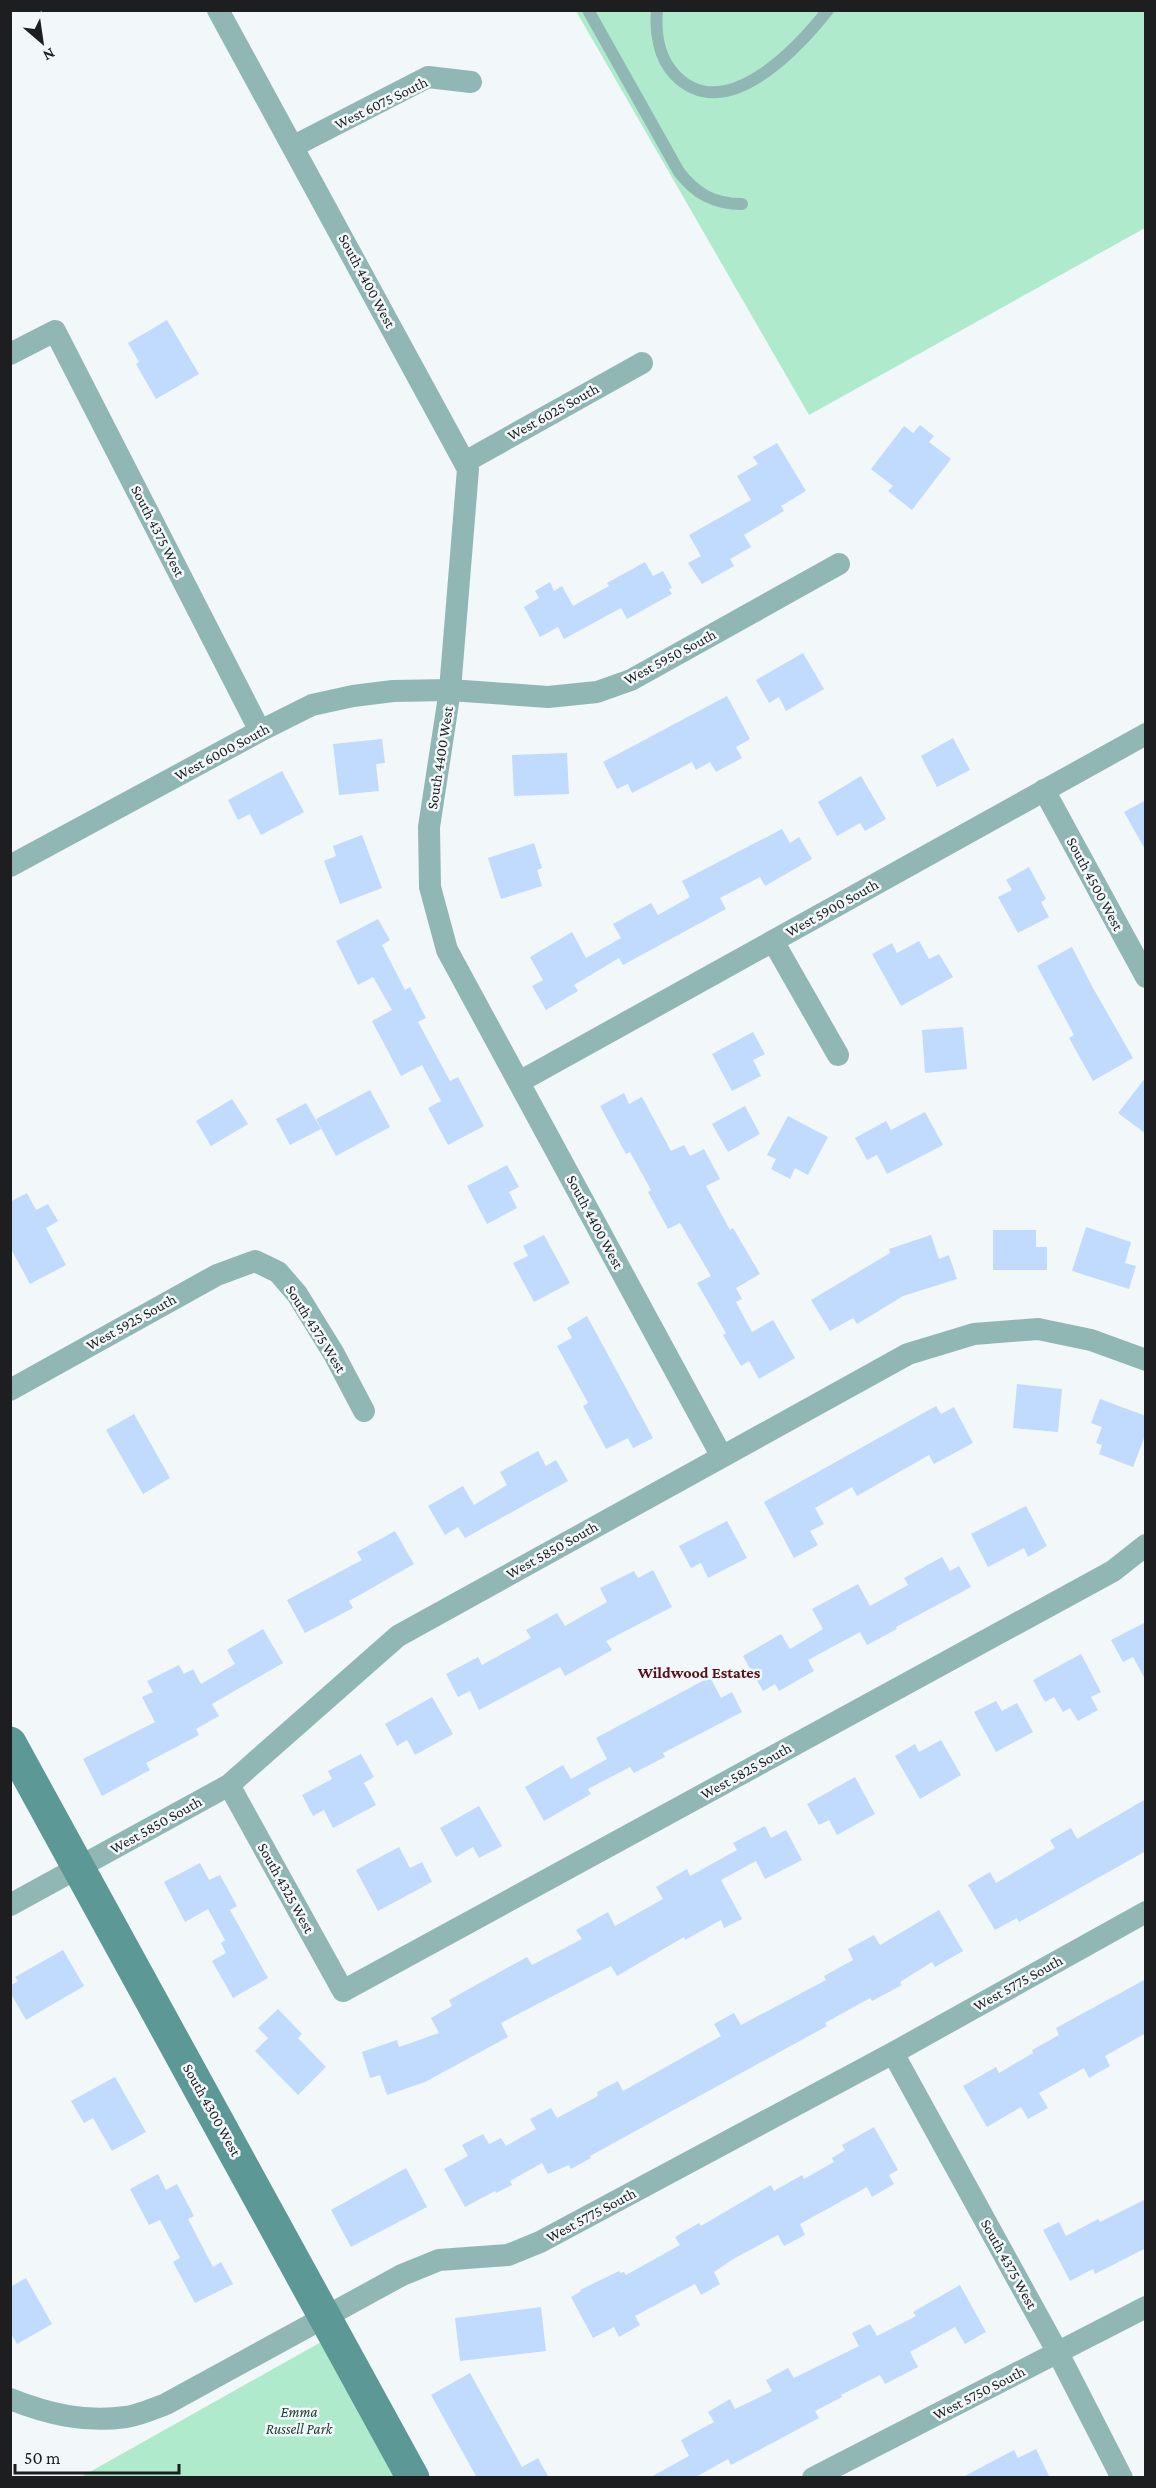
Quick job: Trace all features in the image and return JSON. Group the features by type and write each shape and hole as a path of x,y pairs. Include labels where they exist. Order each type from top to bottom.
{"main road":[{"name":"South 4300 West","path":"10,1743 413,2478"}],"street":[{"name":"South 4400 West","path":"218,10 468,469 450,690 429,827 430,887 447,950 722,1455"},
{"name":"West 6075 South","path":"294,146 428,77 471,82"},
{"name":"South 4375 West","path":"10,354 55,331 260,731"},
{"name":"West 6025 South","path":"465,462 642,363"},
{"name":"West 5950 South","path":"450,690 548,697 597,692 631,680 840,564"},
{"name":"West 6000 South","path":"10,866 312,705 353,696 393,691 450,690"},
{"name":"West 5900 South","path":"519,1082 1146,734"},
{"name":"South 4500 West","path":"1044,790 1146,977"},
{"path":"773,940 838,1055"},
{"name":"South 4375 West","path":"255,1261 278,1272 297,1294 334,1354 364,1411"},
{"name":"West 5925 South","path":"10,1390 217,1275 255,1261"},
{"name":"West 5850 South","path":"10,1905 229,1785 398,1635 908,1354 974,1334 1038,1329 1091,1340 1146,1360"},
{"name":"West 5825 South","path":"343,1991 1113,1571 1146,1545"},
{"name":"South 4325 West","path":"229,1785 343,1991"},
{"name":"West 5775 South","path":"10,2399 41,2412 86,2419 127,2417 166,2404 402,2275 439,2260 508,2255 540,2242 893,2053 1146,1912"},
{"name":"South 4375 West","path":"893,2053 1058,2353 1122,2478"},
{"name":"West 5750 South","path":"813,2478 1146,2307"}],"lane":[{"path":"588,10 679,172 699,194 725,204 742,204"},
{"path":"657,10 657,35 661,54 668,68 677,78 702,92 717,93 730,92 778,62 807,37 828,10"}],"green space":[{"path":"576,11 1145,11 1145,228 809,415"},
{"name":"Emma Russell Park","path":"321,2342 395,2478 79,2478"}],"building":[{"path":"167,320 199,374 156,399 136,364 139,362 128,343"},
{"path":"920,425 934,436 929,442 951,459 912,510 888,491 893,486 871,469 904,426 913,433"},
{"path":"777,443 806,491 781,506 784,511 744,535 751,547 730,559 734,566 702,584 688,563 701,556 689,535 751,500 737,476 758,464 753,457"},
{"path":"645,562 653,576 663,571 672,588 669,589 672,594 627,619 621,608 564,639 558,627 540,637 524,607 539,598 535,591 550,582 554,591 562,586 573,606 609,586 607,583"},
{"path":"803,653 824,689 786,711 779,697 769,703 756,680"},
{"path":"727,696 750,739 736,747 742,758 716,772 710,762 696,770 692,762 632,793 628,784 617,789 603,762"},
{"path":"953,738 970,770 937,787 921,756"},
{"path":"382,739 385,763 376,764 379,791 339,795 333,744"},
{"path":"567,753 569,794 514,796 512,755"},
{"path":"282,771 304,812 261,835 250,814 238,820 228,800"},
{"path":"861,776 886,819 865,831 860,823 837,836 818,802"},
{"path":"1146,800 1146,851 1124,812"},
{"path":"782,829 790,843 799,837 812,859 765,886 760,877 720,898 726,909 623,965 619,958 574,985 578,991 546,1010 532,986 543,980 530,957 572,932 586,958 621,938 613,924 651,903 658,915 690,897 682,881"},
{"path":"362,835 382,888 340,904 324,861 336,856 333,846"},
{"path":"534,843 542,868 537,870 542,886 501,899 488,858"},
{"path":"1029,867 1046,899 1041,902 1049,917 1018,933 998,897 1012,890 1006,880"},
{"path":"378,919 390,940 382,945 405,990 410,987 426,1018 418,1022 450,1081 458,1077 484,1126 448,1145 428,1108 441,1101 422,1065 401,1076 372,1021 392,1010 373,977 358,985 336,941"},
{"path":"919,941 929,959 939,954 953,977 901,1006 872,954 892,943 897,953"},
{"path":"1072,947 1133,1058 1093,1081 1069,1038 1074,1035 1037,966"},
{"path":"963,1027 967,1069 925,1073 922,1030"},
{"path":"753,1032 765,1054 753,1060 761,1076 732,1091 712,1054"},
{"path":"1146,1077 1146,1134 1118,1113"},
{"path":"370,1090 390,1127 336,1156 316,1119"},
{"path":"624,1093 629,1104 642,1097 671,1151 684,1145 690,1156 704,1149 720,1179 706,1186 730,1230 733,1228 760,1274 736,1288 742,1299 736,1302 752,1332 773,1320 795,1358 759,1379 749,1361 741,1366 723,1335 726,1333 697,1283 711,1276 680,1223 668,1229 648,1192 651,1190 630,1152 626,1154 600,1106"},
{"path":"232,1099 248,1124 211,1146 196,1121"},
{"path":"306,1103 321,1129 290,1145 276,1119"},
{"path":"745,1106 760,1134 728,1152 712,1124"},
{"path":"925,1112 943,1145 887,1174 877,1155 867,1160 855,1138 886,1121 891,1130"},
{"path":"788,1116 828,1137 808,1175 795,1168 790,1179 771,1169 776,1159 767,1155"},
{"path":"507,1165 519,1187 509,1192 517,1208 487,1224 467,1186"},
{"path":"27,1193 36,1210 48,1204 58,1221 46,1228 66,1265 30,1284 10,1247 10,1202"},
{"path":"1086,1227 1131,1242 1125,1263 1136,1266 1129,1289 1072,1271"},
{"path":"993,1230 1036,1230 1036,1247 1047,1247 1047,1270 993,1270"},
{"path":"544,1235 570,1283 534,1302 513,1263 528,1256 523,1246"},
{"path":"931,1235 939,1259 949,1255 957,1279 903,1296 857,1324 853,1318 830,1331 811,1300 890,1253 889,1249"},
{"path":"587,1316 653,1438 633,1448 628,1438 606,1449 583,1406 588,1403 557,1346 572,1338 567,1328"},
{"path":"1017,1384 1062,1389 1058,1432 1013,1428"},
{"path":"1100,1399 1146,1416 1146,1433 1133,1467 1099,1454 1102,1445 1096,1443 1102,1427 1091,1423"},
{"path":"936,1406 941,1414 954,1407 973,1443 934,1464 929,1455 857,1496 852,1487 815,1508 824,1524 810,1531 818,1545 794,1558 764,1502"},
{"path":"134,1414 170,1478 143,1494 106,1430"},
{"path":"538,1451 546,1466 556,1460 568,1481 465,1538 458,1527 445,1535 428,1506 463,1486 474,1505 507,1485 500,1472"},
{"path":"1026,1506 1047,1546 1028,1557 1024,1548 988,1567 971,1534"},
{"path":"727,1521 747,1558 708,1578 701,1563 691,1568 679,1546"},
{"path":"395,1531 414,1564 349,1601 353,1608 305,1633 287,1600 362,1560 357,1552"},
{"path":"942,1557 950,1571 959,1566 971,1587 867,1645 860,1632 808,1660 814,1671 779,1691 775,1684 763,1691 743,1656 781,1634 790,1649 823,1629 812,1609 858,1584 870,1606 908,1585 904,1578"},
{"path":"653,1570 672,1607 606,1641 612,1650 565,1676 560,1667 479,1710 470,1691 458,1697 446,1674 478,1657 482,1665 531,1638 526,1630 557,1613 565,1626 607,1602 600,1588 634,1571 638,1578"},
{"path":"1146,1622 1146,1681 1133,1657 1123,1662 1111,1640"},
{"path":"263,1629 283,1663 212,1704 219,1716 196,1729 199,1735 146,1763 150,1770 102,1796 83,1759 155,1722 142,1697 153,1692 147,1681 179,1665 184,1674 193,1669 201,1684 235,1664 227,1650"},
{"path":"1081,1654 1101,1692 1091,1697 1098,1710 1078,1721 1070,1708 1063,1712 1054,1697 1045,1702 1033,1680"},
{"path":"710,1677 721,1698 732,1692 742,1712 663,1753 665,1757 634,1773 630,1767 588,1789 591,1794 544,1821 525,1787 563,1765 571,1779 607,1759 596,1738"},
{"path":"432,1697 453,1734 415,1755 407,1740 397,1746 385,1724"},
{"path":"996,1701 1002,1711 1017,1703 1033,1732 996,1752 974,1712"},
{"path":"941,1740 961,1775 920,1799 895,1756 915,1744 919,1752"},
{"path":"361,1754 374,1777 364,1783 376,1805 333,1828 324,1810 313,1816 302,1795 332,1779 328,1771"},
{"path":"855,1777 875,1814 837,1835 829,1820 819,1825 807,1804"},
{"path":"1146,1799 1146,1851 1019,1922 1017,1918 995,1930 968,1885 990,1872 996,1883 1055,1848 1050,1840 1071,1828 1077,1839"},
{"path":"479,1806 502,1846 479,1858 473,1847 456,1857 440,1828"},
{"path":"765,1826 771,1838 786,1830 802,1860 765,1879 756,1861 721,1880 742,1919 724,1928 721,1920 685,1940 684,1937 617,1976 611,1966 501,2023 508,2037 425,2082 387,2095 380,2075 370,2078 362,2052 397,2040 399,2047 439,2033 431,2018 452,2006 449,2000 527,1957 532,1965 582,1939 576,1930 608,1912 615,1926 663,1899 656,1887 687,1869 690,1876 737,1850 733,1843"},
{"path":"399,1847 410,1868 422,1862 432,1882 378,1911 356,1870"},
{"path":"200,1863 209,1880 220,1875 237,1906 230,1910 268,1978 233,1998 212,1961 226,1953 221,1943 225,1940 208,1909 185,1922 164,1882"},
{"path":"939,1910 963,1951 935,1967 932,1962 900,1982 902,1985 872,2001 870,1998 825,2023 827,2026 590,2156 591,2158 571,2169 569,2165 548,2174 542,2163 510,2181 512,2185 465,2207 444,2169 468,2156 462,2145 483,2134 489,2144 501,2138 506,2146 536,2129 530,2119 551,2108 557,2118 598,2096 597,2092 618,2081 623,2091 721,2036 714,2024 734,2013 741,2025 826,1980 824,1976 853,1960 848,1949 874,1935 880,1945"},
{"path":"63,1950 84,1986 26,2020 10,1992 10,1986 18,1981 15,1977"},
{"path":"1146,1979 1146,2033 1105,2056 1110,2066 1089,2078 1084,2068 1039,2093 1048,2108 1028,2119 1021,2107 987,2127 963,2086 996,2067 999,2073 1059,2035 1056,2028"},
{"path":"278,2009 302,2034 298,2038 326,2067 298,2095 255,2051 268,2038 258,2028"},
{"path":"115,2077 146,2132 112,2151 93,2118 84,2123 71,2101"},
{"path":"874,2127 898,2170 889,2175 894,2184 872,2197 867,2187 800,2224 805,2235 784,2246 778,2235 735,2258 714,2272 720,2284 701,2295 695,2284 635,2316 640,2325 619,2337 614,2327 593,2338 571,2297 580,2290 619,2271 626,2275 680,2245 675,2237 699,2223 701,2226 771,2185 774,2191 802,2175 804,2179 834,2162 832,2158 845,2150 842,2145"},
{"path":"406,2168 427,2207 351,2247 331,2210"},
{"path":"158,2174 166,2190 177,2184 194,2216 188,2219 213,2267 221,2262 233,2284 195,2303 173,2262 180,2258 160,2220 149,2225 130,2189"},
{"path":"1146,2199 1146,2248 1095,2274 1093,2269 1070,2281 1043,2230 1059,2222 1066,2236 1098,2219 1100,2222"},
{"path":"26,2278 52,2324 17,2344 10,2332 10,2287"},
{"path":"960,2285 986,2332 965,2344 955,2327 910,2352 918,2367 885,2384 880,2375 841,2395 842,2397 815,2411 819,2418 731,2465 728,2459 694,2478 649,2478 689,2456 681,2440 714,2422 708,2412 730,2399 735,2409 772,2391 766,2380 788,2368 794,2378 859,2346 852,2333 870,2324 877,2336 916,2316 913,2312"},
{"path":"541,2307 546,2351 460,2361 455,2318"},
{"path":"470,2373 522,2467 538,2458 549,2478 477,2478 431,2395"},
{"path":"1036,2449 1050,2478 961,2478 1014,2450 1018,2458"}],"district":[{"name":"Wildwood Estates","path":"699,1672"}]}
